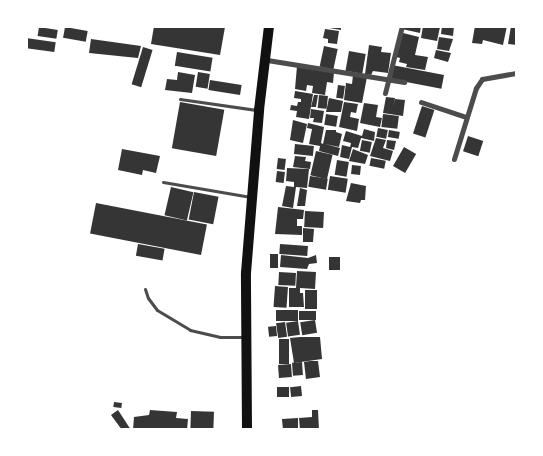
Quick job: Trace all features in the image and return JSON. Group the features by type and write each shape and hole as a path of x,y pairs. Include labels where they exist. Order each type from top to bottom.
{"main road":[{"path":"247,430 246,273 259,110 267,60 269,26"}],"street":[{"path":"386,93 402,26"},
{"path":"267,60 404,82"},
{"path":"454,159 476,88 482,79 517,73"},
{"path":"422,102 466,117"}],"lane":[{"path":"180,99 259,110"},
{"path":"164,182 251,197"},
{"path":"145,289 148,298 157,310 190,330 220,337 245,337"}],"building":[{"path":"154,26 225,27 220,55 151,44"},
{"path":"318,26 341,26 341,30"},
{"path":"403,26 421,26 420,33 402,29"},
{"path":"423,26 440,27 437,41 421,38"},
{"path":"442,26 454,26 453,36 441,34"},
{"path":"475,26 507,26 503,45 483,40 482,44 472,43"},
{"path":"511,26 517,26 517,45 508,44"},
{"path":"39,27 58,30 56,39 38,36"},
{"path":"65,27 88,31 86,42 63,38"},
{"path":"325,29 339,31 337,44 328,43 328,39 323,38"},
{"path":"403,33 419,37 415,55 428,57 425,70 406,67 407,64 399,62 400,58 396,57"},
{"path":"439,37 453,39 449,51 437,49"},
{"path":"26,38 56,42 54,52 26,48"},
{"path":"91,39 141,46 138,58 89,53"},
{"path":"369,45 382,47 381,52 391,53 388,73 373,71 371,75 365,74"},
{"path":"324,46 338,49 333,69 320,67"},
{"path":"143,47 153,50 141,87 132,84"},
{"path":"436,50 451,53 448,62 434,58"},
{"path":"349,51 366,54 362,74 346,71"},
{"path":"177,52 213,58 210,71 175,66"},
{"path":"392,65 444,75 441,89 389,79"},
{"path":"297,66 334,72 333,83 327,82 325,95 312,93 313,86 307,85 306,91 295,89"},
{"path":"178,72 195,75 192,93 165,90 167,79 177,80"},
{"path":"198,72 210,74 208,89 196,87"},
{"path":"353,75 367,77 362,103 344,100 346,83 352,84"},
{"path":"210,80 242,85 240,95 208,90"},
{"path":"338,85 345,86 343,99 336,98"},
{"path":"295,91 313,94 309,119 296,117 297,111 290,110 291,105 297,106 298,102 301,102 301,99 294,98"},
{"path":"314,95 318,95 316,107 311,107"},
{"path":"319,95 328,96 327,109 318,108"},
{"path":"386,97 395,98 393,107 395,99 405,100 403,116 383,113"},
{"path":"329,98 343,101 341,112 326,112"},
{"path":"180,102 224,110 216,156 172,148"},
{"path":"344,102 358,104 356,113 351,112 350,117 359,119 357,131 339,127"},
{"path":"364,103 378,105 376,117 382,118 380,127 360,123"},
{"path":"422,106 434,110 425,138 413,134"},
{"path":"311,109 324,111 322,123 313,122 314,118 310,118"},
{"path":"326,114 338,116 336,127 324,125"},
{"path":"383,114 399,116 397,129 381,127"},
{"path":"293,120 307,124 303,143 290,140"},
{"path":"308,123 324,127 321,143 323,144 326,130 336,130 336,132 342,134 339,147 325,144 340,148 338,156 319,151 320,146 309,144 312,129 307,128"},
{"path":"378,128 388,130 386,139 376,137"},
{"path":"364,129 375,132 374,141 361,138 358,148 352,147 349,159 340,157 342,145 350,147 351,143 343,141 346,131 362,136"},
{"path":"389,130 400,132 399,139 388,137"},
{"path":"468,136 483,141 478,156 463,151"},
{"path":"376,138 386,140 383,148 393,151 390,161 370,156"},
{"path":"362,140 372,142 370,153 360,151"},
{"path":"387,140 396,141 394,150 386,148"},
{"path":"295,144 314,146 313,156 294,154"},
{"path":"404,147 416,154 405,173 393,166"},
{"path":"122,149 160,156 156,173 143,170 142,175 118,170"},
{"path":"353,149 368,155 365,164 349,161"},
{"path":"316,151 333,155 327,179 310,175"},
{"path":"295,156 306,157 305,161 311,162 310,169 293,167"},
{"path":"278,158 286,159 285,170 277,169"},
{"path":"371,158 386,161 384,169 369,166"},
{"path":"337,160 349,162 347,177 335,175"},
{"path":"352,165 361,166 360,175 351,174"},
{"path":"287,168 309,169 307,188 296,187 293,208 282,206 286,186 294,187 294,182 286,181"},
{"path":"277,171 285,172 284,183 276,182"},
{"path":"310,176 328,179 326,190 308,187"},
{"path":"330,176 348,179 346,193 328,190"},
{"path":"351,183 366,186 365,200 361,200 360,203 346,201"},
{"path":"171,187 193,192 187,220 164,215"},
{"path":"300,188 307,190 305,206 297,206"},
{"path":"194,192 219,197 213,224 189,219"},
{"path":"96,203 207,225 201,255 90,233"},
{"path":"278,207 304,210 303,219 297,219 297,226 302,226 302,235 275,234"},
{"path":"305,211 324,212 323,228 304,227"},
{"path":"303,228 314,229 313,242 303,242"},
{"path":"138,244 165,249 163,261 136,256"},
{"path":"280,244 308,246 307,256 279,254"},
{"path":"270,254 278,254 278,268 270,268"},
{"path":"281,255 308,258 316,255 317,263 309,264 307,269 280,267"},
{"path":"329,257 340,257 340,270 329,270"},
{"path":"297,271 316,272 315,289 300,288 300,293 303,293 304,307 289,307 289,288 296,288"},
{"path":"279,272 296,273 295,286 278,285"},
{"path":"275,286 288,287 287,308 274,307"},
{"path":"305,290 317,290 317,309 305,309"},
{"path":"276,310 298,310 298,321 276,321"},
{"path":"299,311 316,311 316,320 299,320"},
{"path":"315,320 317,333 302,335 300,322"},
{"path":"298,321 300,335 288,337 286,323"},
{"path":"285,322 287,337 278,338 276,323"},
{"path":"276,326 277,336 269,337 268,327"},
{"path":"320,337 322,359 294,363 290,338"},
{"path":"279,339 289,339 289,364 279,364"},
{"path":"318,361 320,377 306,379 304,362"},
{"path":"302,362 303,375 293,376 292,363"},
{"path":"291,364 292,377 279,378 278,365"},
{"path":"301,386 302,396 291,397 290,387"},
{"path":"277,387 289,387 289,397 277,397"},
{"path":"114,402 122,403 121,408 113,407"},
{"path":"118,410 131,430 122,430 111,415"},
{"path":"150,410 177,412 176,418 188,419 187,430 133,430 134,417 149,415"},
{"path":"312,410 318,410 319,430 300,430 299,418 312,417"},
{"path":"191,411 214,412 213,430 190,430"},
{"path":"298,418 298,430 283,430 282,419"}]}
